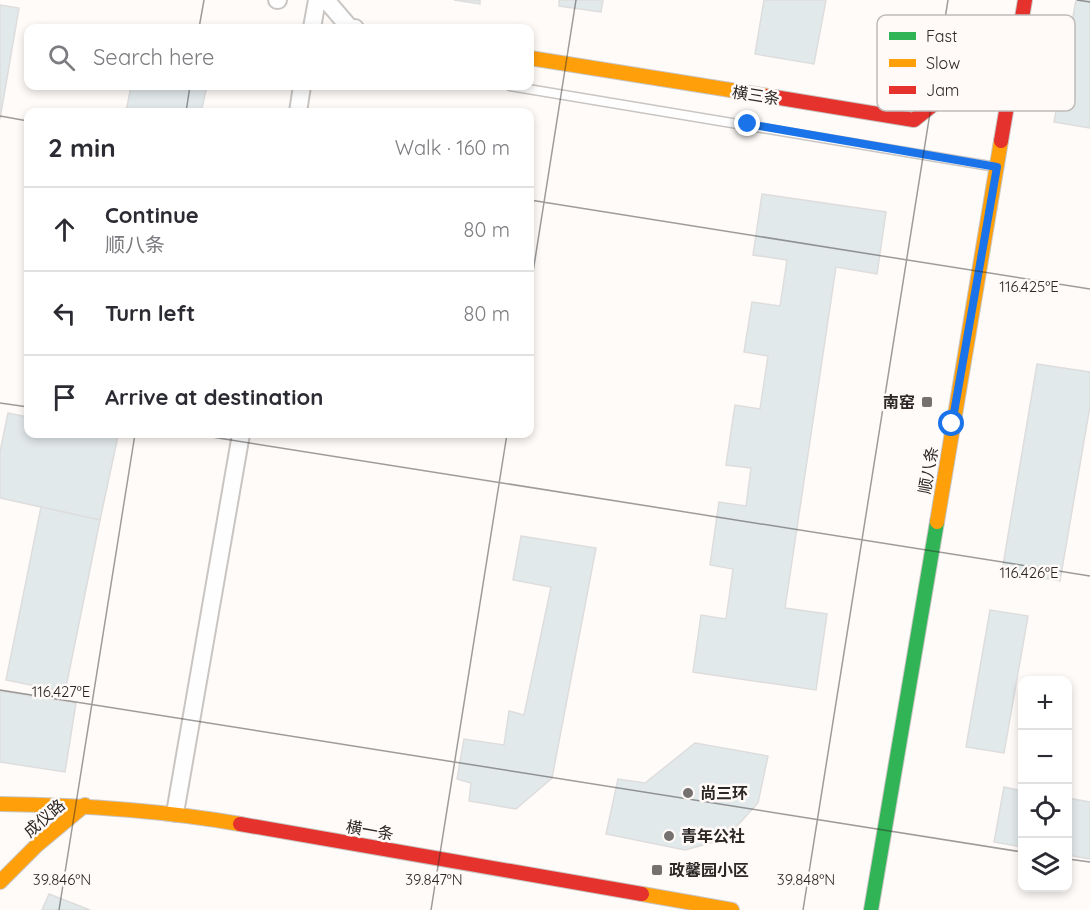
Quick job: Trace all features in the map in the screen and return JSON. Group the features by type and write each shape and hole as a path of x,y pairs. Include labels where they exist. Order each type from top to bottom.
{"street":[{"path":"313,24 317,0"},
{"path":"326,0 347,24"},
{"name":"顺八条","path":"1022,15 1025,0"},
{"name":"横三条","path":"534,59 914,120 925,111"},
{"path":"299,108 301,90"},
{"name":"顺八条","path":"871,910 1006,111"},
{"path":"175,813 241,438"},
{"name":"横一条","path":"0,804 85,805 175,813 732,910"},
{"name":"成仪路","path":"0,882 37,845 85,805"}],"lane":[{"path":"534,90 997,167"}],"building":[{"path":"454,0 480,0 480,4"},
{"path":"559,0 603,0 601,12 559,6"},
{"path":"764,0 826,0 814,64 755,54"},
{"path":"1076,0 1090,0 1090,128 1054,122 1056,111 1075,111 1073,15"},
{"path":"0,5 19,8 0,119"},
{"path":"130,90 206,90 202,108 127,108"},
{"path":"762,194 886,212 877,274 836,267 785,608 827,614 816,690 693,672 701,615 726,619 733,569 710,565 719,502 746,506 751,468 726,465 735,405 760,409 768,356 744,352 752,302 780,306 787,260 753,255"},
{"path":"1037,364 1090,372 1090,406 1060,581 1002,571"},
{"path":"8,413 24,416 24,438 118,438 100,520 0,498 0,452"},
{"path":"41,507 100,520 65,692 6,680"},
{"path":"521,536 596,548 552,778 516,809 469,801 471,783 457,779 464,739 504,745 509,711 524,715 551,587 513,580"},
{"path":"990,610 1028,616 1004,753 966,747"},
{"path":"0,691 76,703 65,772 0,762"},
{"name":"尚三环","path":"695,743 768,756 758,803 725,839 685,850 606,834 618,779 645,783"},
{"path":"1004,787 1018,790 1018,846 994,842"},
{"path":"1072,799 1090,802 1090,859 1072,856"},
{"path":"49,894 90,910 42,910"}],"traffic: fast":[{"path":"871,910 937,522"}],"traffic: slow":[{"path":"534,59 768,96"},
{"path":"937,522 1001,141"},
{"path":"0,804 120,809 240,824"},
{"path":"0,882 37,845 85,805"},
{"path":"642,894 732,910"}],"traffic: jam":[{"path":"1022,15 1025,0"},
{"path":"768,96 914,120 925,111"},
{"path":"1001,141 1006,111"},
{"path":"240,824 642,894"}],"place":[{"name":"南窑","path":"927,402"},
{"name":"尚三环","path":"688,793"},
{"name":"青年公社","path":"669,836"},
{"name":"政馨园小区","path":"657,870"}],"route":[{"path":"748,124 997,167 952,424"}]}
